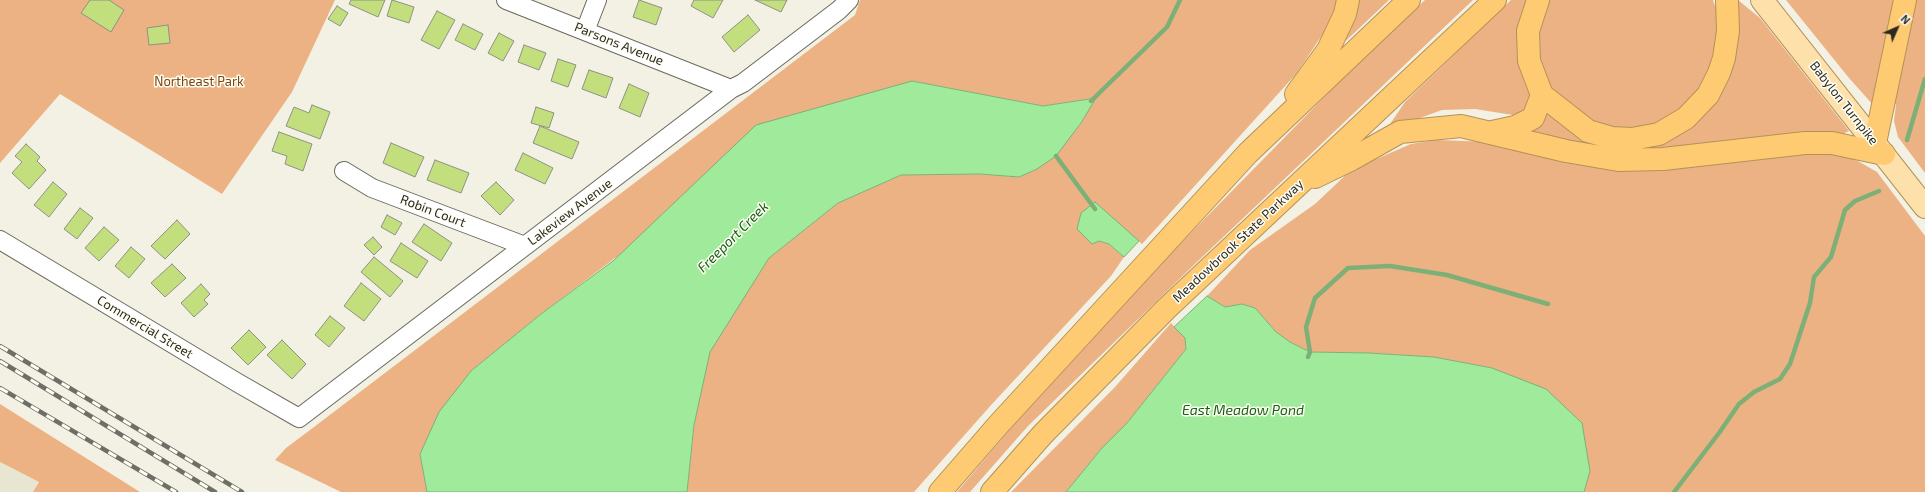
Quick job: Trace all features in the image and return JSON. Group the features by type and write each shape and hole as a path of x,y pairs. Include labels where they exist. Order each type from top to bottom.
{"highway":[{"path":"1267,134 1328,50 1345,14 1348,0"},
{"path":"940,492 1004,418 1242,159 1409,0"},
{"name":"Meadowbrook State Parkway","path":"992,492 1043,434 1166,309 1495,0"},
{"path":"1538,0 1528,31 1530,61 1542,95 1588,131 1612,138 1632,139 1659,134 1686,118 1708,95 1724,58 1728,31 1727,0"},
{"path":"1296,186 1352,159 1400,132 1461,126 1566,151 1618,160 1663,159 1804,143 1832,143 1880,149 1905,0"},
{"path":"1491,132 1516,127 1533,118 1542,95"}],"main road":[{"name":"Babylon Turnpike","path":"1762,0 1925,207"}],"street":[{"name":"Parsons Avenue","path":"506,0 731,89"},
{"path":"585,31 597,0"},
{"name":"Lakeview Avenue","path":"290,413 299,418 731,89 755,74 839,10 849,0"},
{"name":"Robin Court","path":"344,171 372,188 525,246"},
{"name":"Commercial Street","path":"0,240 290,413"}],"shaded area":[{"path":"0,462 39,482 33,492 0,492"}],"green space":[{"name":"Northeast Park","path":"0,0 335,0 292,92 222,194 60,94 0,163"},
{"path":"860,0 1338,0 1333,19 1296,74 1142,244 1135,238 1099,241 1109,244 1124,257 1111,276 992,404 914,492 687,492 694,426 707,351 769,258 838,203 901,175 980,174 1019,177 1037,169 1081,123 1095,98 1043,106 912,81 615,258 541,314 471,371 420,454 427,492 341,492 275,460 286,448 855,15"},
{"path":"1359,0 1389,0 1332,54"},
{"path":"1425,0 1473,0 1199,260 1028,426 970,492 957,492 1011,428 1173,251 1342,79"},
{"path":"1511,0 1530,0 1534,104 1526,113 1513,115 1475,109 1442,110 1386,130 1405,102"},
{"path":"1545,0 1713,0 1715,6 1723,6 1718,50 1699,93 1659,125 1613,129 1574,116 1548,88 1534,45"},
{"path":"1738,0 1760,18 1849,131 1836,137 1634,152 1568,142 1526,132 1545,106 1574,132 1688,127"},
{"path":"1786,0 1898,0 1874,106 1849,78"},
{"path":"1913,0 1925,0 1925,173 1898,137 1894,121 1896,104 1890,102"},
{"path":"1437,140 1490,142 1543,155 1842,152 1877,172 1925,236 1925,492 1584,492 1590,471 1492,368 1434,357 1369,353 1310,352 1290,342 1276,332 1255,308 1242,304 1225,307 1207,296 1250,250 1315,204 1351,170 1411,144"},
{"path":"1171,323 1185,338 1186,349 1127,423 1102,448 1066,492 1011,492 1115,387"},
{"path":"0,404 140,492 33,492 39,482 0,462"}],"water":[{"name":"Freeport Creek","path":"912,81 1043,106 1096,98 1081,123 1056,156 1037,169 1019,177 980,174 901,175 838,203 769,258 710,352 694,425 687,492 427,492 420,454 439,412 471,371 541,314 613,261 756,125"},
{"path":"1095,202 1139,241 1124,257 1109,244 1099,241 1092,244 1077,229 1081,213"},
{"name":"East Meadow Pond","path":"1207,296 1225,307 1242,304 1255,308 1276,332 1290,342 1310,352 1369,353 1434,357 1492,368 1546,389 1582,423 1590,471 1584,492 1066,492 1102,448 1127,423 1186,349 1185,338 1174,327"}],"building":[{"path":"90,0 109,0 124,10 111,32 81,13"},
{"path":"351,0 385,0 378,17 349,4"},
{"path":"392,0 414,7 409,23 387,16"},
{"path":"639,0 662,8 656,25 633,17"},
{"path":"694,0 723,0 713,18 691,6"},
{"path":"755,0 787,0 781,12"},
{"path":"337,6 348,13 340,26 328,19"},
{"path":"437,11 455,20 439,49 421,40"},
{"path":"748,15 760,30 734,52 722,37"},
{"path":"463,24 483,34 475,50 455,40"},
{"path":"168,25 170,43 149,45 147,28"},
{"path":"499,33 514,41 503,61 488,53"},
{"path":"524,45 546,53 539,70 518,62"},
{"path":"558,59 576,65 568,87 551,81"},
{"path":"589,70 613,78 606,98 582,89"},
{"path":"629,84 649,93 640,117 619,108"},
{"path":"312,105 330,112 320,139 286,126 294,107 309,113"},
{"path":"536,107 554,113 549,128 531,123"},
{"path":"540,126 579,142 572,159 533,143"},
{"path":"279,132 312,144 303,171 285,164 287,156 272,151"},
{"path":"391,143 424,157 415,177 383,163"},
{"path":"26,144 40,157 37,161 46,170 29,189 12,173 22,162 15,156"},
{"path":"523,153 553,168 545,184 515,170"},
{"path":"435,160 469,173 461,193 427,180"},
{"path":"53,182 67,194 49,217 34,205"},
{"path":"496,182 514,200 500,215 481,196"},
{"path":"80,208 93,218 77,239 64,229"},
{"path":"387,215 402,223 395,235 381,227"},
{"path":"177,220 190,234 165,259 151,246"},
{"path":"424,224 452,243 441,261 412,242"},
{"path":"104,227 119,240 99,261 85,248"},
{"path":"373,237 382,247 374,255 364,245"},
{"path":"401,243 428,261 417,278 390,261"},
{"path":"131,247 145,259 129,278 115,266"},
{"path":"374,257 403,281 390,297 361,272"},
{"path":"172,264 186,278 165,297 151,283"},
{"path":"361,283 381,299 364,321 344,306"},
{"path":"201,284 210,294 204,300 208,304 194,317 181,303"},
{"path":"330,316 345,328 329,347 315,335"},
{"path":"249,330 266,347 248,365 231,348"},
{"path":"282,340 306,364 292,379 267,355"}],"waterway":[{"path":"1091,101 1167,27 1180,0"},
{"path":"1907,140 1925,79"},
{"path":"1056,156 1095,209"},
{"path":"1674,492 1739,404 1754,392 1780,379 1790,364 1810,303 1814,277 1831,257 1845,210 1855,201 1879,191"},
{"path":"1308,357 1310,352 1306,327 1315,298 1348,268 1390,266 1447,275 1548,304"}],"railway":[{"path":"0,346 242,492"},
{"path":"0,361 215,492"},
{"path":"0,388 176,492"}]}
